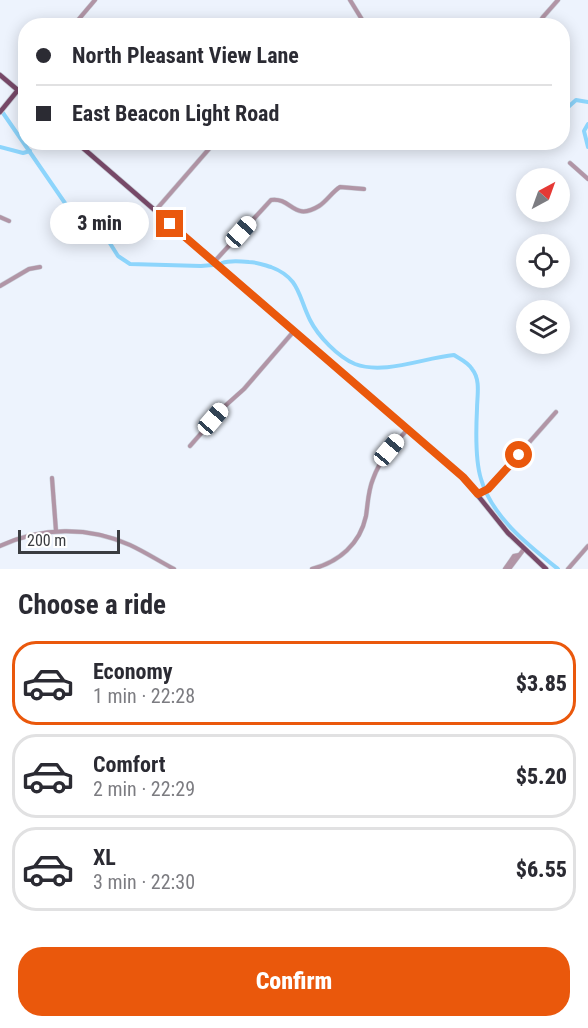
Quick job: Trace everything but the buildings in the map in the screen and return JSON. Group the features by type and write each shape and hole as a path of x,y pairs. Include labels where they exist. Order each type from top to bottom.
{"main road":[{"path":"0,75 18,90 0,112"},
{"path":"85,150 463,477 495,518 546,569"}],"street":[{"path":"80,18 95,0"},
{"path":"350,0 361,18"},
{"path":"542,18 558,0"},
{"path":"156,211 208,150"},
{"path":"570,163 588,179"},
{"path":"214,262 272,200 284,201 301,212 318,207 340,187 364,189"},
{"path":"0,217 9,221"},
{"path":"0,286 29,269 40,267"},
{"path":"190,446 225,406 244,389 294,331"},
{"path":"478,494 486,490 556,412"},
{"path":"312,569 329,564 355,542 363,526 371,484 377,468 408,429"},
{"path":"52,477 56,531"},
{"path":"0,546 26,536 72,531 109,537 174,569"},
{"path":"568,569 588,546"},
{"path":"507,569 514,556 519,555 524,549"}],"waterway":[{"path":"570,105 576,100 588,102"},
{"path":"3,113 18,135"},
{"path":"588,124 584,131 588,147"},
{"path":"0,147 23,153 30,151"},
{"path":"28,150 67,206 101,229 118,256 130,264 213,265"},
{"path":"222,263 228,261 258,263 281,271 293,282 318,333 335,351 355,364 366,367 391,367 454,355 468,364 475,373 478,383 477,454 479,471 486,493 493,506 512,529 558,569"}],"route":[{"path":"170,224 463,477 478,494 488,489 519,455"}]}
